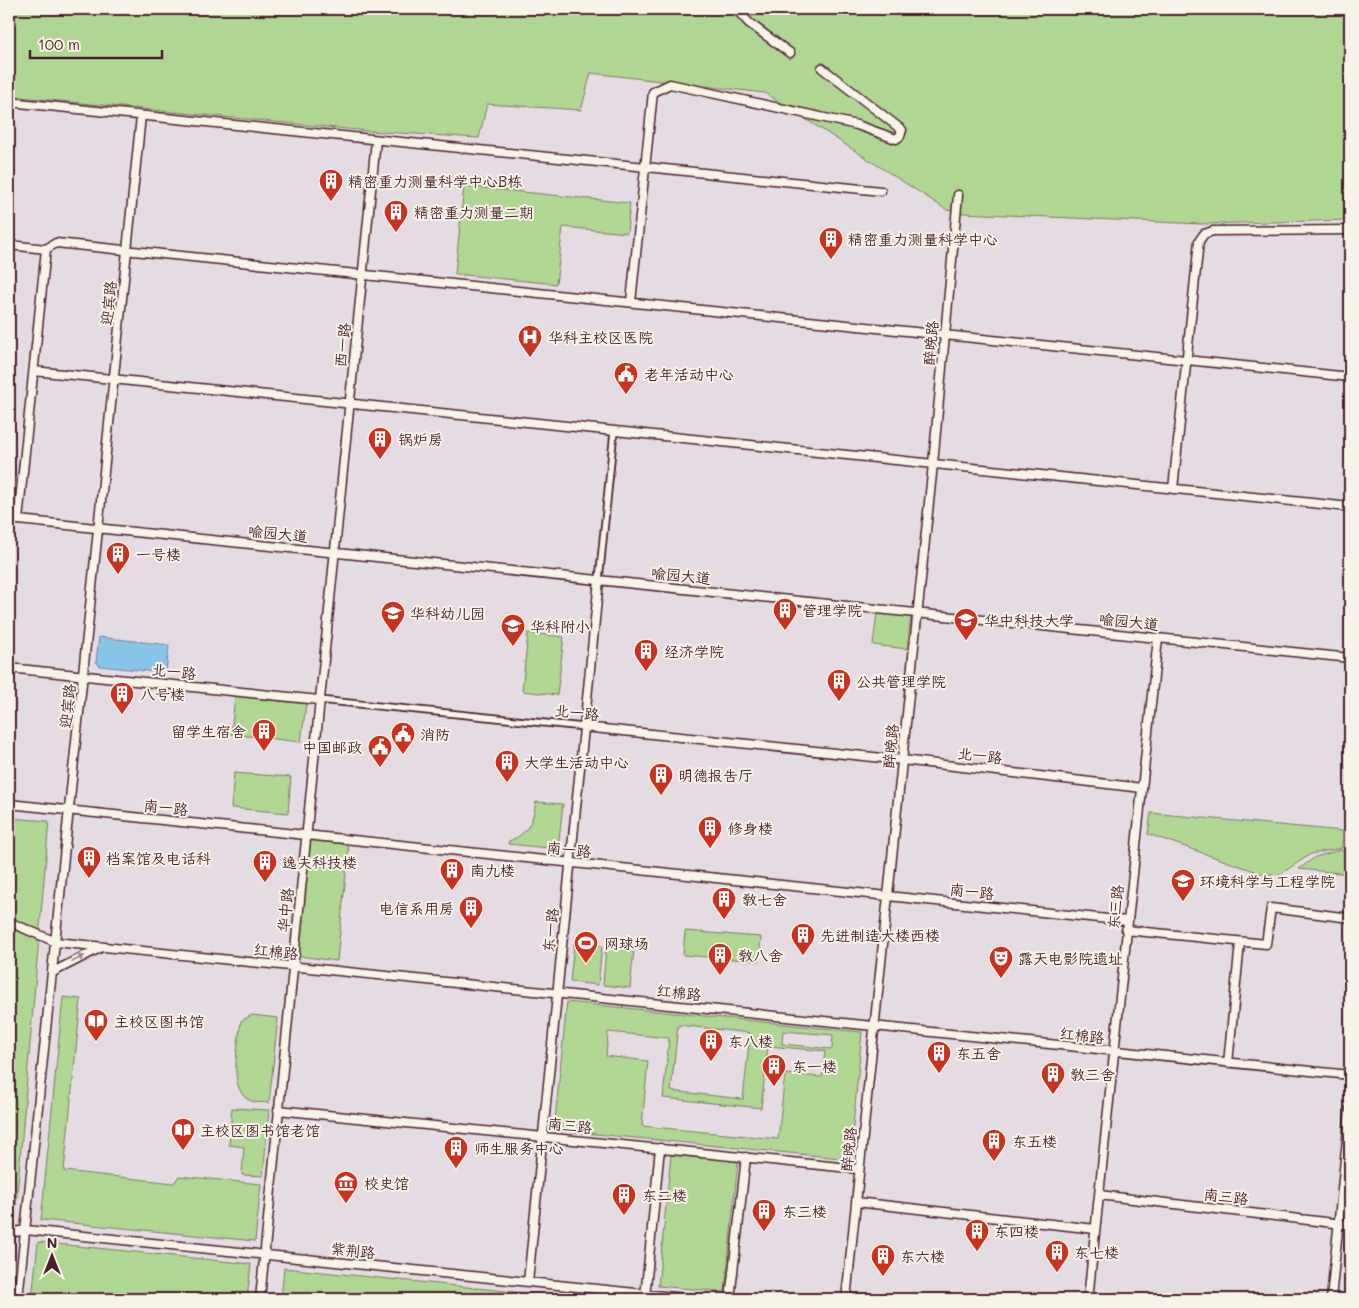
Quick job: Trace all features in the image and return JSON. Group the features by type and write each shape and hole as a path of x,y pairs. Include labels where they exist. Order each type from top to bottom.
{"street":[{"path":"736,9 749,23 790,53"},
{"path":"631,302 653,92 670,84 857,125 896,139 900,136 902,130 898,126 878,113 822,68"},
{"path":"9,102 881,191"},
{"name":"迎宾路","path":"18,1299 141,116"},
{"name":"西一路","path":"334,552 376,140"},
{"name":"醉晚路","path":"846,1299 918,613 958,195"},
{"path":"1173,489 1199,241 1204,234 1213,231 1350,230"},
{"path":"9,245 46,249 56,243 128,250 1350,377"},
{"path":"18,520 46,249"},
{"path":"34,371 1350,508"},
{"path":"599,580 614,431"},
{"name":"喻园大道","path":"9,519 1350,658"},
{"name":"华中路","path":"260,1299 334,552"},
{"name":"东一路","path":"528,1282 599,580"},
{"name":"东三路","path":"1088,1299 1158,638"},
{"path":"1341,657 1350,663"},
{"name":"北一路","path":"9,668 902,760 1142,788"},
{"name":"南一路","path":"9,804 1127,921"},
{"path":"1126,930 1240,943 1266,944 1270,908 1350,918"},
{"name":"红棉路","path":"9,922 56,942 1350,1075"},
{"path":"1228,1063 1240,943"},
{"path":"53,972 103,947"},
{"path":"1330,1299 1350,1109"},
{"name":"南三路","path":"278,1110 859,1169"},
{"path":"646,1297 660,1148"},
{"path":"730,1299 746,1157"},
{"name":"南三路","path":"1099,1195 1350,1225"},
{"path":"856,1202 1095,1229"},
{"name":"紫荆路","path":"9,1233 26,1230 528,1282 646,1297 694,1299"}],"shaded area":[{"name":"华中科技大学","path":"9,9 1350,9 1350,1299 9,1299"}],"green space":[{"path":"9,9 1350,9 1350,220 1201,224 963,213 947,210 765,93 591,73 581,110 487,104 479,138 367,131 9,96"},
{"path":"464,186 630,203 627,233 563,227 556,284 455,274"},
{"path":"877,613 911,616 907,649 873,645"},
{"path":"528,633 564,637 557,695 522,691"},
{"path":"235,696 306,704 301,742 231,734"},
{"path":"234,773 291,777 288,813 231,808"},
{"path":"536,802 563,804 558,849 508,844 509,841 525,831 531,821"},
{"path":"1151,813 1343,831 1342,848 1311,854 1279,875 1260,873 1148,834"},
{"path":"9,818 49,821 15,1219 9,1220"},
{"path":"310,840 349,844 337,961 298,956"},
{"path":"1340,850 1350,852 1350,874 1299,869 1315,857"},
{"path":"685,931 761,937 759,961 683,955"},
{"name":"网球场","path":"574,943 602,946 598,985 570,982"},
{"name":"网球场","path":"606,946 634,949 630,988 603,985"},
{"path":"63,997 81,999 64,1171 174,1183 179,1176 261,1184 255,1241 41,1220"},
{"path":"567,1002 862,1032 850,1159 554,1130","holes":["678,1025 750,1033 743,1099 671,1091","783,1031 833,1035 832,1049 782,1044","608,1032 669,1038 663,1098 761,1108 768,1046 825,1051 822,1077 785,1074 778,1139 642,1126 648,1061 606,1056"]},
{"path":"252,1015 278,1018 269,1103 254,1102 245,1097 239,1089 237,1079 236,1067 241,1021"},
{"path":"232,1108 269,1110 263,1176 242,1175 244,1147 229,1145"},
{"path":"671,1155 738,1161 725,1292 658,1286"},
{"path":"38,1242 251,1264 247,1299 32,1299"},
{"path":"284,1268 582,1299 281,1299"}],"water":[{"path":"99,637 169,645 166,673 100,666 96,662"}],"place":[{"name":"精密重力测量科学中心B栋","path":"331,202"},
{"name":"精密重力测量二期","path":"396,233"},
{"name":"精密重力测量科学中心","path":"831,260"},
{"name":"华科主校区医院","path":"530,358"},
{"name":"老年活动中心","path":"626,395"},
{"name":"锅炉房","path":"380,460"},
{"name":"一号楼","path":"118,575"},
{"name":"管理学院","path":"785,631"},
{"name":"华科幼儿园","path":"393,634"},
{"name":"华中科技大学","path":"966,641"},
{"name":"华科附小","path":"513,647"},
{"name":"经济学院","path":"646,672"},
{"name":"公共管理学院","path":"839,702"},
{"name":"八号楼","path":"122,715"},
{"name":"留学生宿舍","path":"264,752"},
{"name":"消防","path":"403,755"},
{"name":"中国邮政","path":"380,768"},
{"name":"大学生活动中心","path":"507,783"},
{"name":"明德报告厅","path":"661,796"},
{"name":"修身楼","path":"710,849"},
{"name":"档案馆及电话科","path":"89,879"},
{"name":"逸夫科技楼","path":"265,883"},
{"name":"南九楼","path":"452,891"},
{"name":"环境科学与工程学院","path":"1183,902"},
{"name":"教七舍","path":"724,920"},
{"name":"电信系用房","path":"471,929"},
{"name":"先进制造大楼西楼","path":"803,956"},
{"name":"网球场","path":"586,964"},
{"name":"教八舍","path":"720,976"},
{"name":"露天电影院遗址","path":"1001,979"},
{"name":"主校区图书馆","path":"96,1042"},
{"name":"东八楼","path":"711,1062"},
{"name":"东五舍","path":"939,1074"},
{"name":"东一楼","path":"774,1087"},
{"name":"教三舍","path":"1053,1095"},
{"name":"主校区图书馆老馆","path":"183,1151"},
{"name":"东五楼","path":"994,1162"},
{"name":"师生服务中心","path":"456,1169"},
{"name":"校史馆","path":"346,1204"},
{"name":"东二楼","path":"624,1216"},
{"name":"东三楼","path":"764,1232"},
{"name":"东四楼","path":"977,1252"},
{"name":"东七楼","path":"1057,1273"},
{"name":"东六楼","path":"883,1277"}]}
